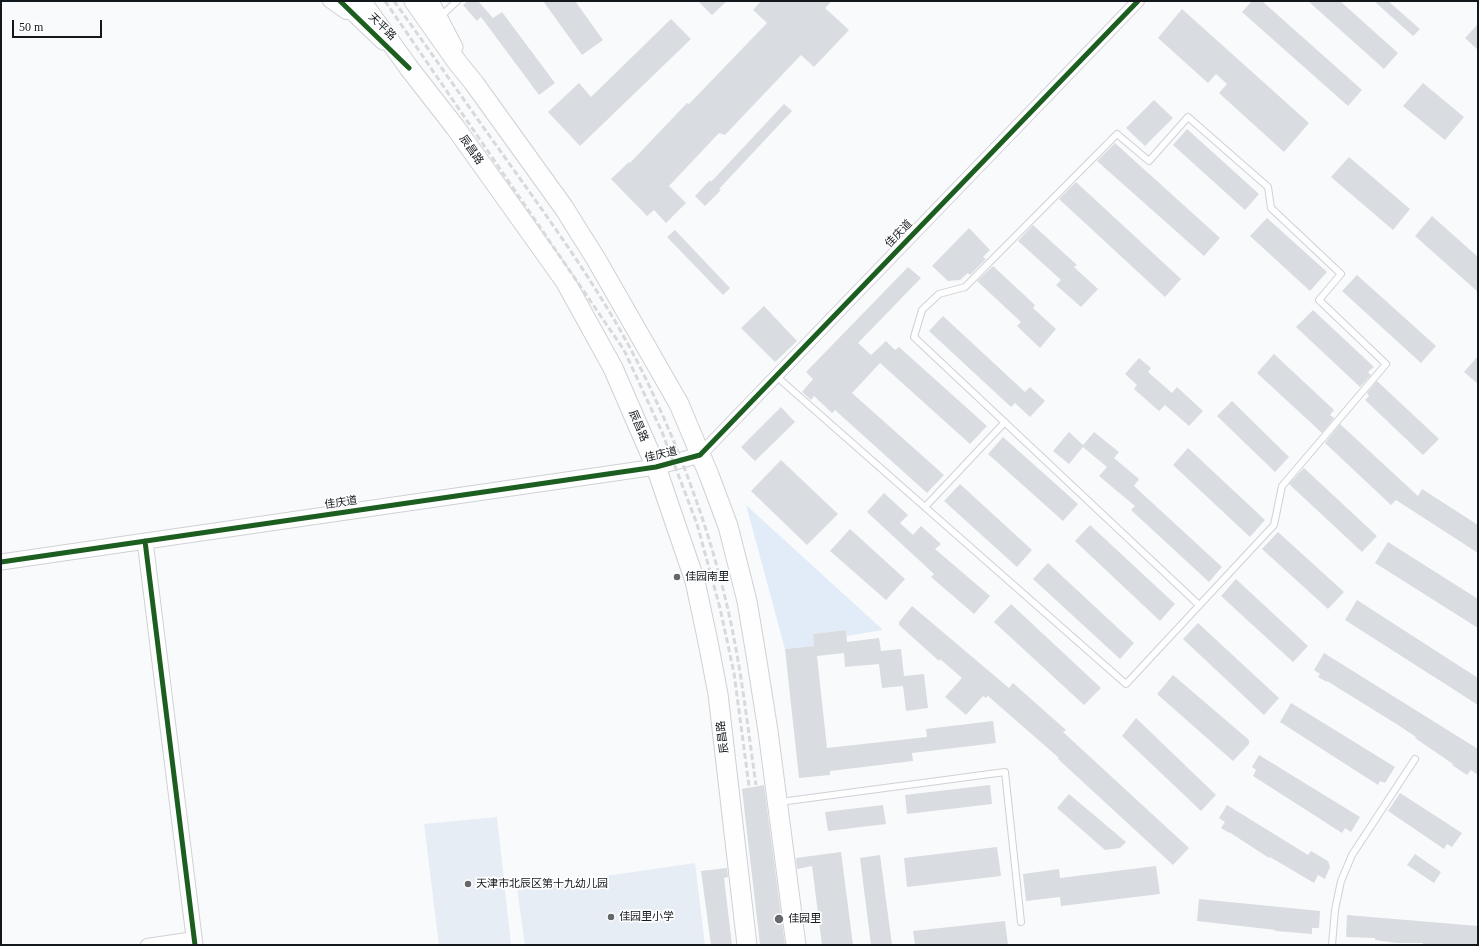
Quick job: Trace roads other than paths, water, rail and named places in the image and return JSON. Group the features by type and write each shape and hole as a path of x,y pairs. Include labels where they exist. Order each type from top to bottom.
{"main road":[{"name":"辰昌路","path":"361,1 409,68 455,127 565,282 614,368 656,468 695,581 718,694 747,945"},
{"path":"414,1 564,208 596,259 679,404 709,475 728,526 747,601 777,802 796,945"}],"street":[{"path":"329,1 372,31"},
{"name":"天平路","path":"340,1 409,68"},
{"path":"431,1 474,83"},
{"name":"佳庆道","path":"1,562 656,468 700,455 1138,1"},
{"path":"145,541 195,942 148,945"}],"lane":[{"path":"439,18 457,1"},
{"path":"776,376 1126,684 1274,525 1282,486 1386,364 1319,300 1341,274 1271,208 1268,187 1188,117 1149,161 1116,134 965,287 939,294 922,310 914,337 1199,605"},
{"path":"925,507 1005,422"},
{"path":"1332,945 1335,910 1341,881 1352,855 1415,759"},
{"path":"777,802 1006,772 1021,922"}],"railway":[{"path":"385,1 624,350 662,432 697,524 720,608 734,673 749,786"},
{"path":"394,1 582,268 612,316 654,396 668,427 704,522 723,587 738,660 756,785"}],"place":[{"name":"佳园南里","path":"677,577"},
{"name":"天津市北辰区第十九幼儿园","path":"468,884"},
{"name":"佳园里小学","path":"611,917"},
{"name":"佳园里","path":"779,919"}]}
